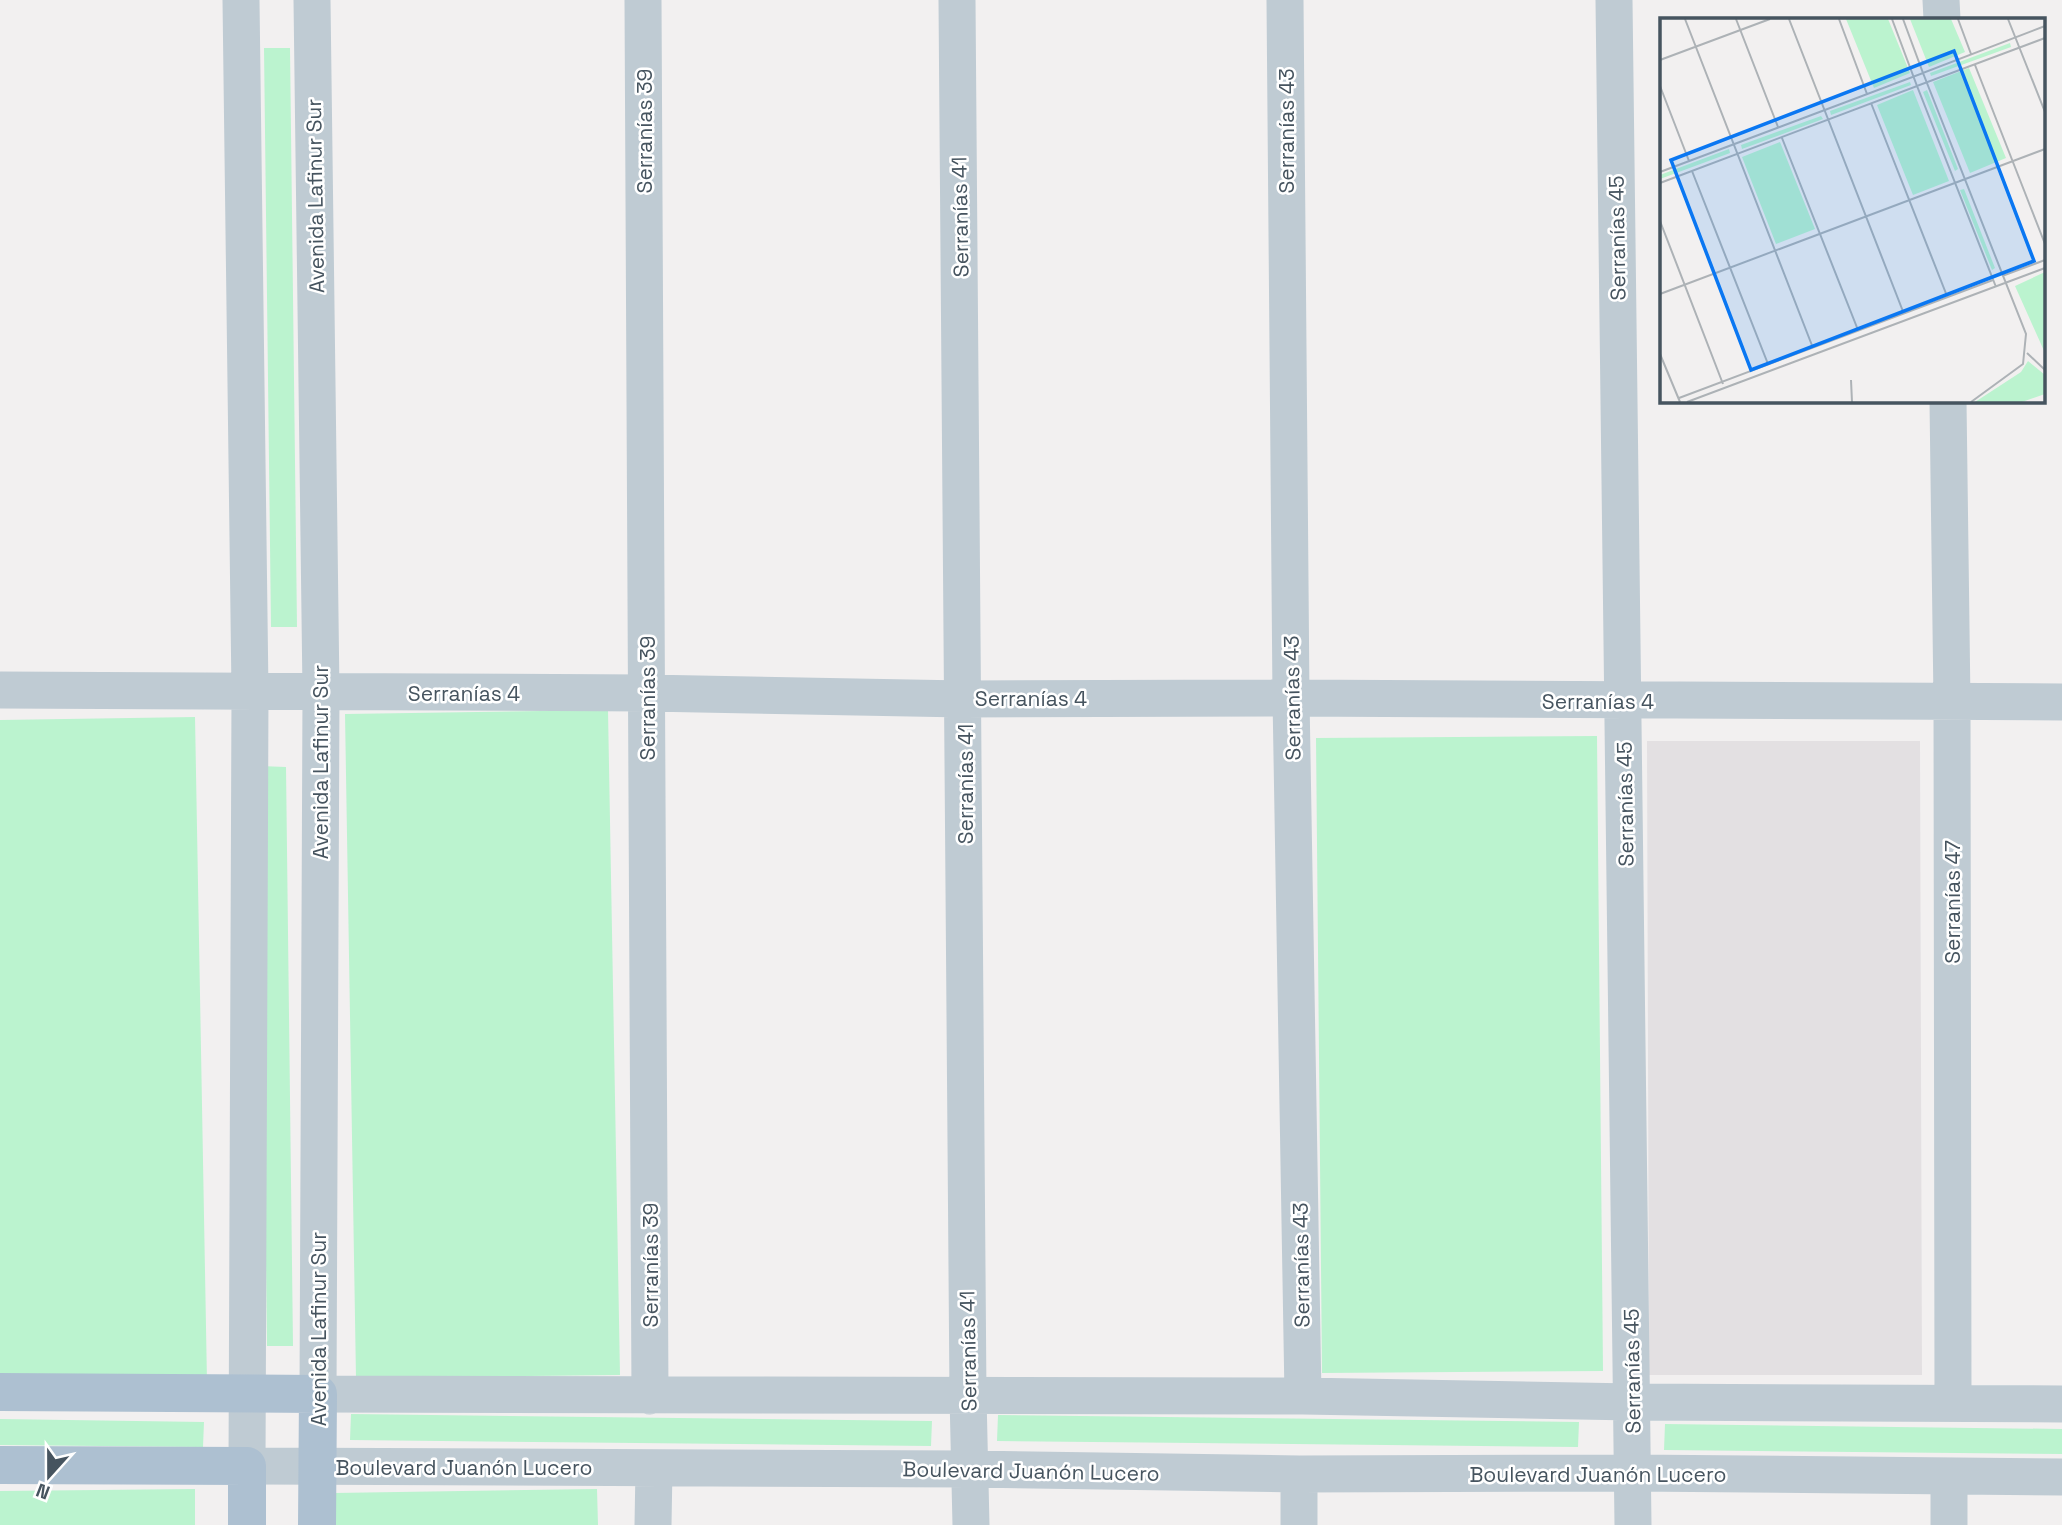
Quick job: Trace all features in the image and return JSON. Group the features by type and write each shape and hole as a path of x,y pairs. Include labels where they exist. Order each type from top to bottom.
{"main road":[{"path":"0,1392 318,1394"},
{"name":"Avenida Lafinur Sur","path":"317,1525 318,1394"},
{"name":"Boulevard Juanón Lucero","path":"0,1465 247,1466"},
{"path":"247,1466 247,1525"}],"street":[{"path":"241,0 250,692 247,1466"},
{"name":"Avenida Lafinur Sur","path":"312,0 321,692 318,1394"},
{"name":"Serranías 39","path":"643,0 650,1396"},
{"name":"Serranías 41","path":"957,0 971,1525"},
{"name":"Serranías 43","path":"1285,0 1291,698 1303,1396"},
{"name":"Serranías 45","path":"1614,0 1633,1525"},
{"path":"1941,0 1942,18"},
{"name":"Serranías 47","path":"1948,402 1952,702 1953,1404"},
{"name":"Serranías 4","path":"0,690 647,693 964,699 2062,702"},
{"path":"318,1394 1303,1396 1633,1402 2062,1404"},
{"name":"Boulevard Juanón Lucero","path":"247,1466 2062,1477"},
{"path":"653,1525 654,1468"},
{"path":"1299,1474 1299,1525"},
{"path":"1949,1477 1949,1525"}],"shaded area":[{"path":"1647,741 1920,741 1922,1375 1649,1375"}],"green space":[{"path":"264,48 290,48 297,627 271,627"},
{"path":"608,710 620,1375 356,1378 345,714"},
{"path":"195,717 207,1382 0,1384 0,720"},
{"path":"1597,736 1603,1371 1322,1373 1316,738"},
{"path":"260,766 286,767 293,1346 267,1346"},
{"path":"351,1414 932,1421 931,1446 350,1440"},
{"path":"998,1415 1579,1422 1578,1447 997,1441"},
{"path":"0,1419 204,1422 203,1447 0,1445"},
{"path":"1665,1424 2062,1429 2062,1454 1664,1450"},
{"path":"195,1489 195,1525 0,1525 0,1491"},
{"path":"597,1489 598,1525 335,1525 334,1493"}]}
